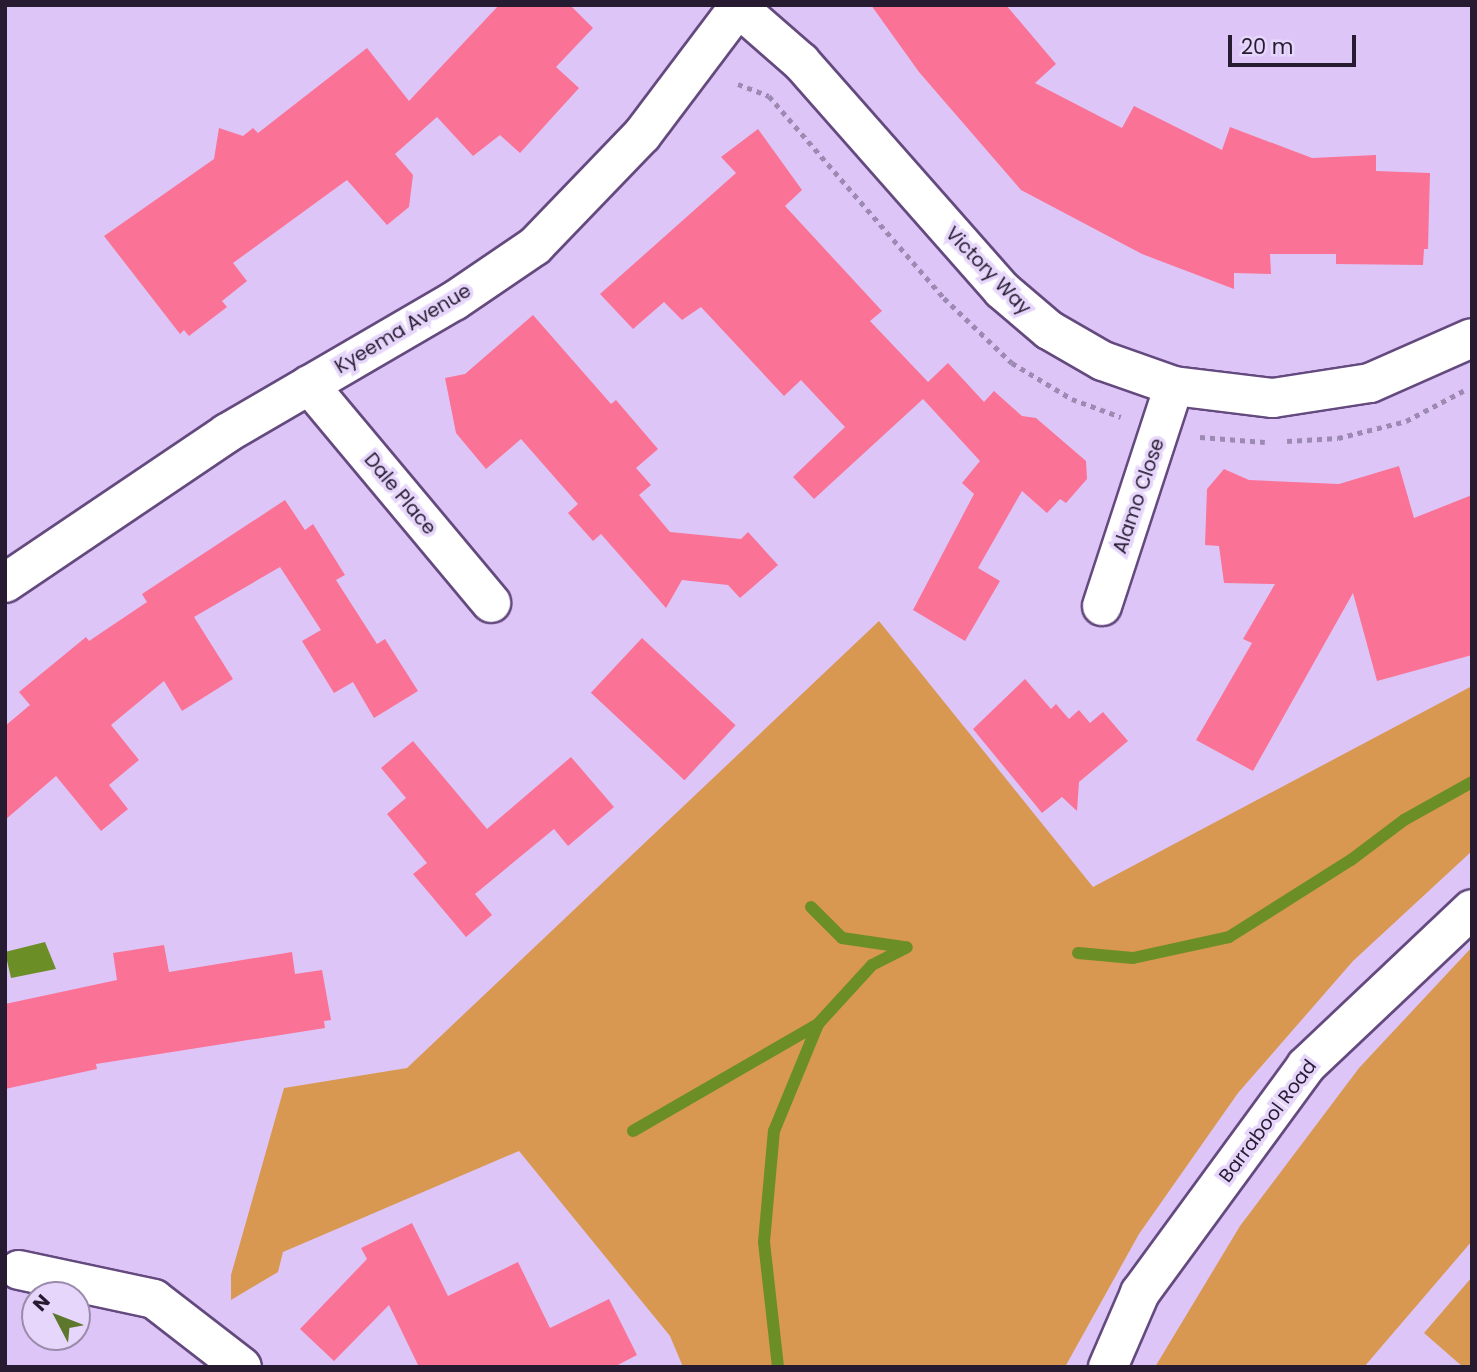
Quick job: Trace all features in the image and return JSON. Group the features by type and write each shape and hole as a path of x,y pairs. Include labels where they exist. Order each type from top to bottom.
{"street":[{"name":"Kyeema Avenue","path":"5,583 227,433 454,301 536,246 610,173 739,6"},
{"name":"Victory Way","path":"739,6 801,62 1024,310 1103,361 1174,386 1273,398 1370,383 1472,338"},
{"name":"Dale Place","path":"309,385 492,603"},
{"name":"Alamo Close","path":"1102,606 1174,386"},
{"name":"Barrabool Road","path":"1108,1367 1140,1293 1306,1066 1472,909"},
{"path":"19,1270 154,1299 242,1367"}],"shaded area":[{"path":"879,621 1093,887 1472,686 1472,851 1353,961 1238,1093 1139,1234 1065,1367 683,1367 670,1336 519,1151 283,1252 278,1272 231,1300 231,1275 284,1088 407,1068"},
{"path":"45,942 56,969 11,978 5,952"},
{"path":"1472,947 1472,1241 1364,1367 1155,1367 1240,1226 1359,1068"},
{"path":"1472,1277 1472,1367 1463,1367 1424,1333"}],"building":[{"path":"499,5 570,5 593,28 556,67 579,88 520,153 500,135 473,156 437,117 395,154 413,175 409,207 387,225 347,180 233,263 247,281 222,301 227,307 189,336 184,330 180,334 104,236 214,159 219,128 243,136 253,128 258,133 367,48 409,101"},
{"path":"871,5 1006,5 1056,64 1035,83 1122,128 1134,106 1222,150 1230,127 1312,158 1376,155 1376,171 1430,173 1428,249 1424,249 1423,265 1336,264 1336,254 1270,254 1271,274 1234,273 1234,289 1142,254 1021,190 919,72"},
{"path":"758,129 802,190 785,206 882,311 870,321 928,382 948,363 984,402 994,391 1022,416 1036,418 1086,461 1087,479 1066,503 1060,499 1047,513 1022,491 978,568 1000,581 965,641 913,610 974,494 962,483 980,461 923,399 814,499 793,477 845,427 801,380 784,396 701,307 682,320 664,302 633,329 600,294 736,173 721,157"},
{"path":"533,315 611,404 616,400 658,449 636,468 651,485 639,495 670,532 741,539 748,532 778,565 740,598 728,585 682,580 666,608 601,534 593,541 568,513 578,504 521,439 486,469 456,433 445,378 465,374"},
{"path":"1399,466 1414,518 1472,495 1472,655 1377,681 1353,593 1253,771 1196,740 1252,643 1243,639 1275,584 1224,583 1219,546 1205,545 1207,489 1224,469 1249,480 1339,484"},
{"path":"285,500 305,530 313,524 345,575 336,580 377,644 385,639 418,691 374,718 353,682 334,693 302,641 321,630 280,567 194,617 233,679 182,711 164,681 111,725 139,760 109,785 128,809 101,831 56,776 5,820 5,726 30,705 19,692 86,637 89,641 147,602 142,594"},
{"path":"642,638 736,725 684,780 591,693"},
{"path":"1025,679 1051,709 1056,704 1069,719 1079,710 1090,723 1103,712 1128,741 1079,782 1077,811 1062,797 1042,813 973,729"},
{"path":"413,741 487,829 571,757 614,807 568,846 554,829 475,894 492,915 466,937 413,874 427,863 387,814 406,798 381,768"},
{"path":"164,945 169,972 292,952 295,974 322,970 331,1020 324,1021 325,1028 96,1064 97,1069 5,1089 5,1004 117,980 113,953"},
{"path":"412,1223 448,1296 518,1262 550,1328 609,1299 637,1355 614,1367 419,1367 389,1305 334,1361 300,1329 367,1259 361,1248"}],"waterway":[{"path":"1078,953 1133,958 1229,937 1351,860 1404,820 1472,782"},
{"path":"811,907 842,938 903,947"},
{"path":"778,1367 764,1242 774,1131 818,1024 872,965 907,947"},
{"path":"633,1131 818,1024"}]}
